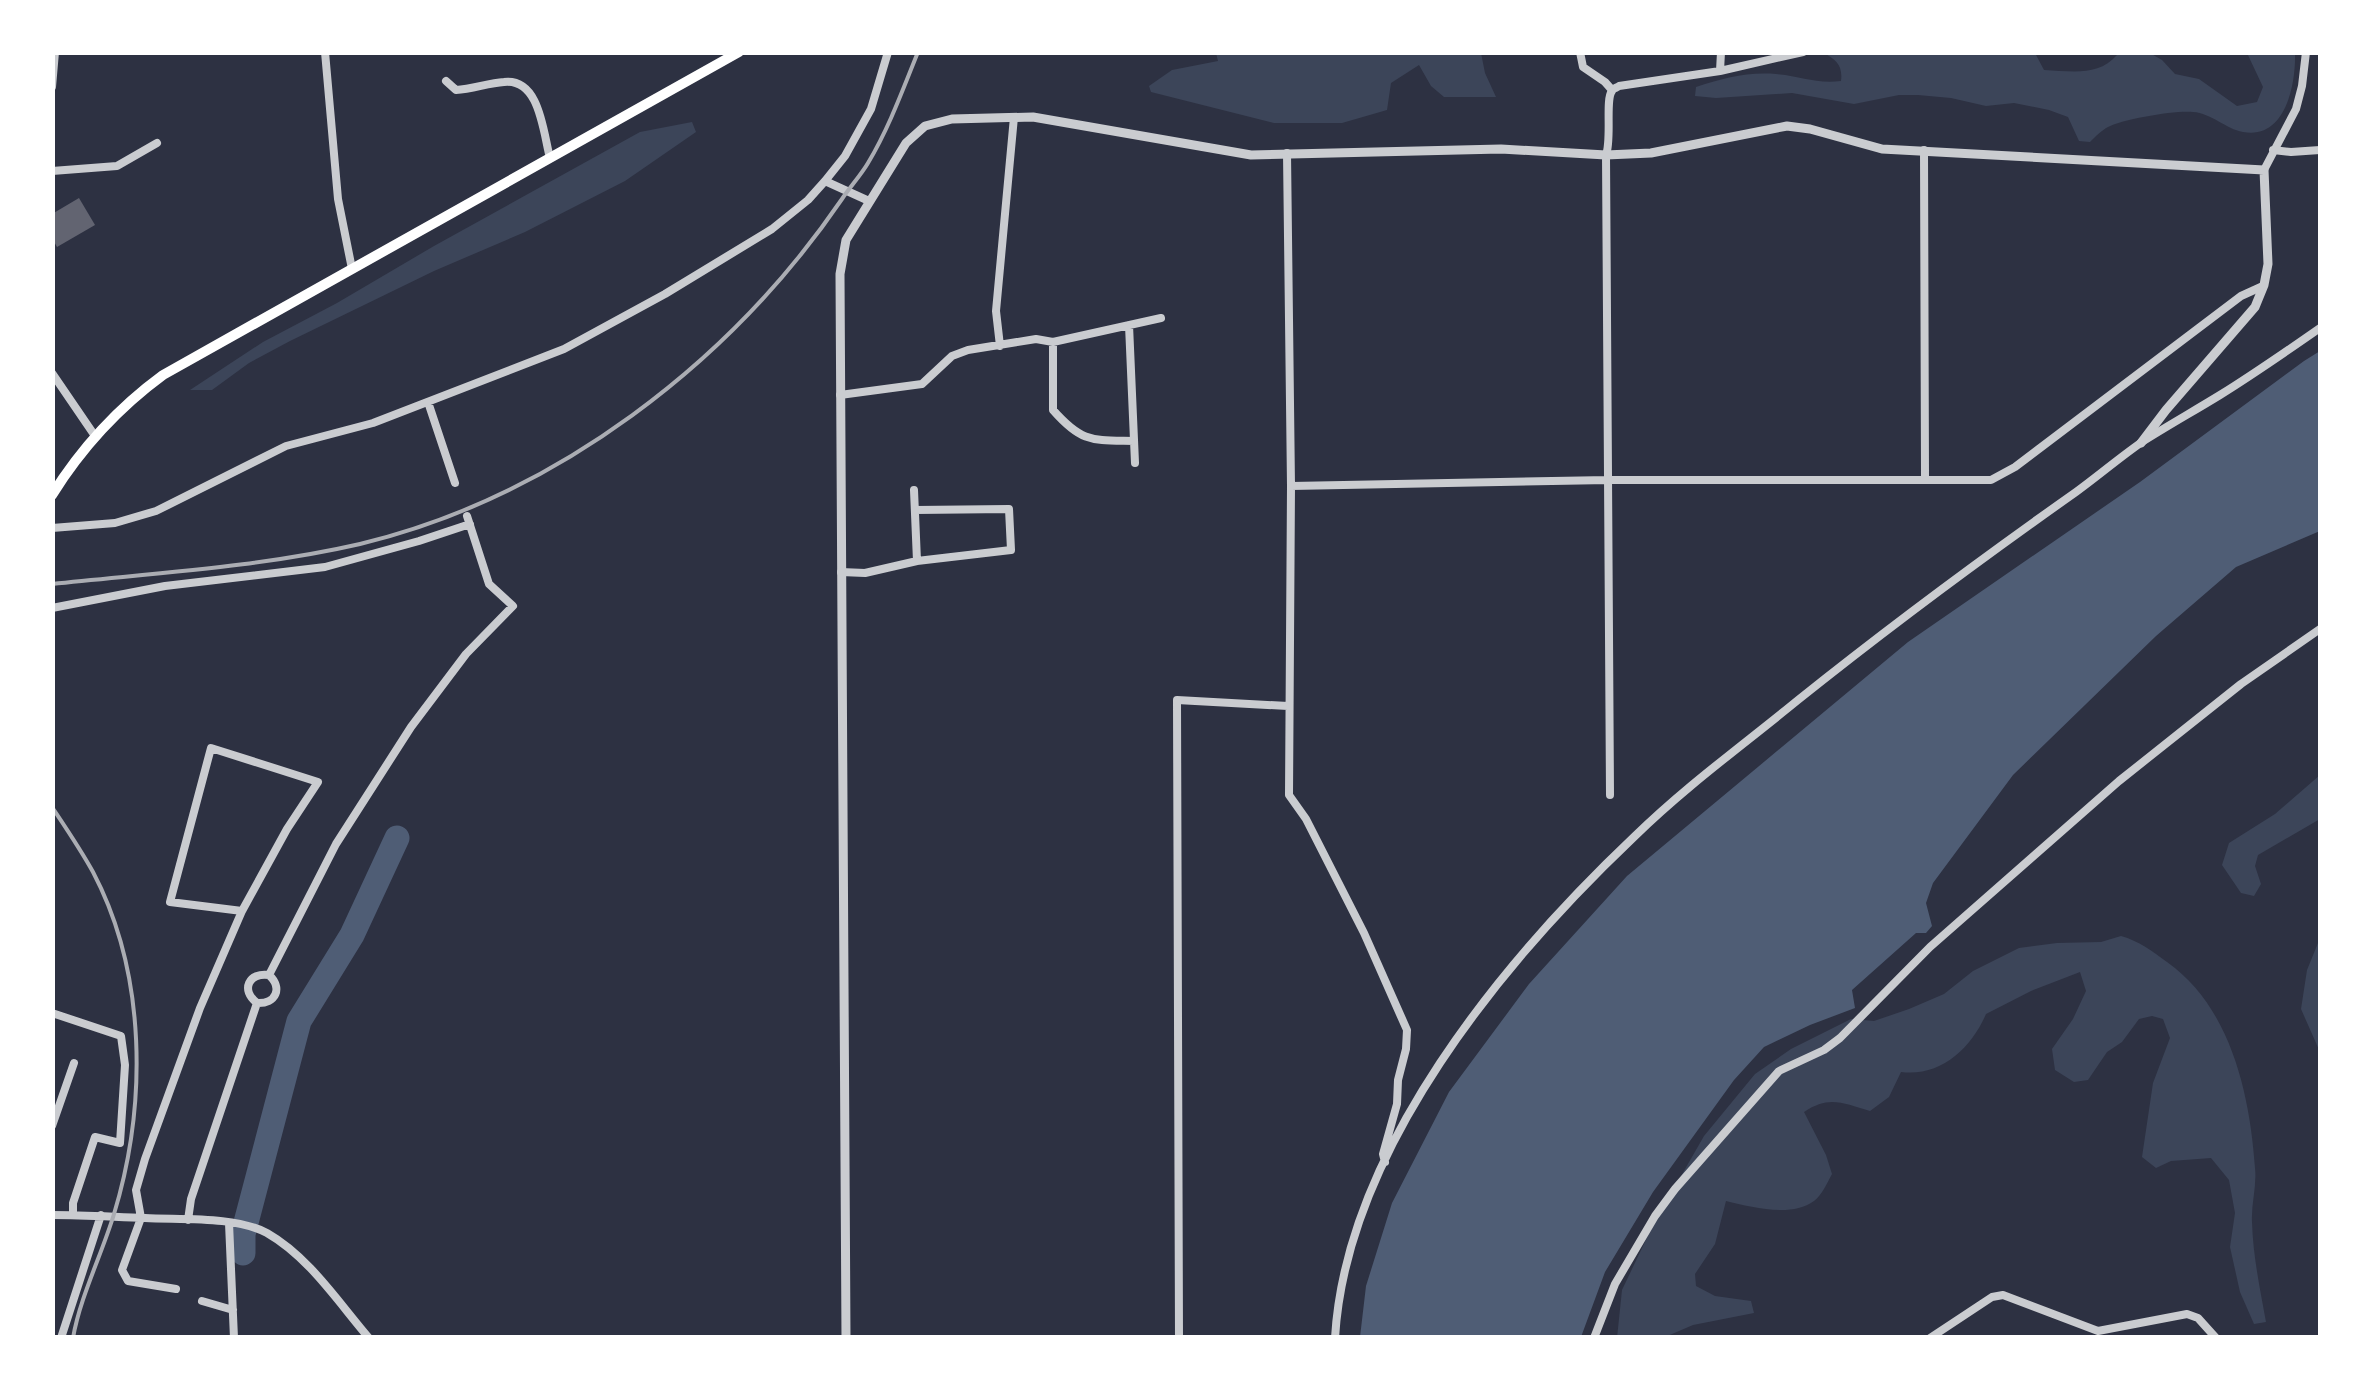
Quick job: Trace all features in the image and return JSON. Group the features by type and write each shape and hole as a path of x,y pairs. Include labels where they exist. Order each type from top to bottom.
{"main road":[{"path":"52,495 118,411 163,375 738,52"}],"street":[{"path":"52,87 55,52"},
{"path":"325,52 338,199 352,269"},
{"path":"52,528 140,517 286,446 373,423 564,350 666,294 760,237 826,181 865,121 888,52"},
{"path":"1580,52 1584,68 1612,90"},
{"path":"1720,71 1721,52"},
{"path":"1610,795 1606,155 1610,142 1609,98 1619,86 1720,71 1803,52"},
{"path":"2141,443 2255,307 2268,264 2264,170 2296,109 2306,52"},
{"path":"446,81 456,90 510,81 524,85 538,110 550,158"},
{"path":"1000,346 996,311 1014,117"},
{"path":"846,1338 840,274 846,240 906,143 925,126 952,119 1033,117 1252,155 1501,148 1606,155 1652,153 1787,126 1882,149 2264,170"},
{"path":"52,171 117,166 157,142"},
{"path":"1924,150 1925,479"},
{"path":"2273,150 2320,150"},
{"path":"1287,153 1291,486 1288,795 1306,820 1364,934 1407,1030 1397,1104 1383,1154 1385,1162"},
{"path":"826,181 869,201"},
{"path":"1291,486 1608,480 1991,480 2003,475 2241,296 2264,285"},
{"path":"840,395 922,384 952,356 968,350 1036,340 1052,342 1161,318"},
{"path":"1129,325 1135,463"},
{"path":"1335,1338 1336,1314 1364,1208 1443,1058 1537,936 1637,833 1850,658 1967,569 2141,443 2320,328"},
{"path":"1052,342 1053,410 1080,436 1134,441"},
{"path":"52,373 95,436"},
{"path":"428,402 455,483"},
{"path":"914,490 917,561"},
{"path":"841,572 865,573 917,561 1010,550 1009,509 915,510"},
{"path":"52,608 165,586 325,568 468,520 489,584 513,606 466,654 410,727 336,844 270,975"},
{"path":"1594,1338 1615,1284 1655,1216 1779,1071 1840,1038 1930,947 2089,806 2241,684 2320,630"},
{"path":"1179,1338 1177,700 1288,706"},
{"path":"176,1289 128,1281 122,1270 141,1218 136,1190 200,1008 242,911 287,828 318,782 211,748 170,902 242,911"},
{"path":"270,975 278,990 274,999 266,1004 257,1003 249,997 251,978 270,975"},
{"path":"188,1220 257,1003"},
{"path":"52,1013 122,1036 125,1065 120,1143 95,1137 73,1203 73,1215"},
{"path":"52,1126 74,1063"},
{"path":"61,1338 102,1214"},
{"path":"52,1215 102,1214 229,1223 264,1232 302,1259 369,1338"},
{"path":"229,1223 234,1338"},
{"path":"1930,1338 1992,1297 2003,1295 2098,1331 2186,1314 2198,1318 2216,1338"},
{"path":"202,1301 233,1310"}],"shaded area":[{"path":"2148,52 2175,74 2199,79 2237,106 2257,102 2263,87 2247,53 2295,53 2286,107 2269,127 2258,132 2243,132 2206,115 2185,112 2115,124 2090,142 2079,141 2068,117 2014,103 1986,106 1918,95 1854,104 1792,93 1695,96 1696,87 1745,75 1841,81 1838,64 1824,53 2035,53 2044,70 2074,71 2093,70 2117,55"},
{"path":"1216,53 1481,53 1496,97 1444,97 1431,86 1419,65 1391,83 1387,110 1342,123 1274,123 1151,92 1149,86 1172,70 1218,61"},
{"path":"692,122 696,132 625,181 290,341 249,363 212,390 190,390 263,342 640,132"},
{"path":"2320,351 2320,531 2236,567 2156,636 2013,775 1933,883 1926,903 1932,926 1926,933 1916,933 1852,990 1855,1008 1764,1047 1734,1080 1653,1192 1605,1272 1581,1337 1360,1337 1366,1286 1392,1203 1449,1092 1529,984 1627,876 1908,642 2140,482"},
{"path":"2320,775 2320,819 2258,855 2255,866 2261,884 2254,896 2241,893 2222,865 2229,843 2275,814"},
{"path":"2121,936 2151,950 2189,981 2207,1003 2233,1054 2252,1140 2253,1235 2266,1322 2254,1324 2240,1292 2230,1247 2235,1213 2229,1180 2211,1158 2171,1161 2156,1168 2142,1157 2153,1083 2170,1038 2163,1019 2139,1019 2122,1042 2107,1052 2088,1080 2074,1082 2055,1070 2052,1049 2086,991 2080,972 1986,1014 1963,1049 1929,1070 1901,1072 1889,1097 1870,1111 1829,1102 1804,1112 1832,1174 1822,1192 1814,1201 1794,1209 1771,1210 1726,1201 1715,1244 1695,1274 1696,1286 1715,1296 1751,1301 1754,1313 1693,1325 1665,1337 1617,1338 1622,1290 1653,1225 1704,1136 1755,1074 1791,1049 1851,1019 1874,1021 1944,994 1973,971 2019,948 2101,942"},
{"path":"2318,943 2320,1052 2301,1009 2307,970"}],"building":[{"path":"79,198 95,225 57,247 52,238 52,214"}],"waterway":[{"path":"243,1253 243,1234 299,1021 352,935 397,838"}],"railway":[{"path":"52,584 246,564 360,544 432,522 502,493 569,457 692,368 797,259 868,163 918,52"},
{"path":"52,807 93,872 111,912 124,954 136,1041 136,1085 125,1172 73,1338"}]}
